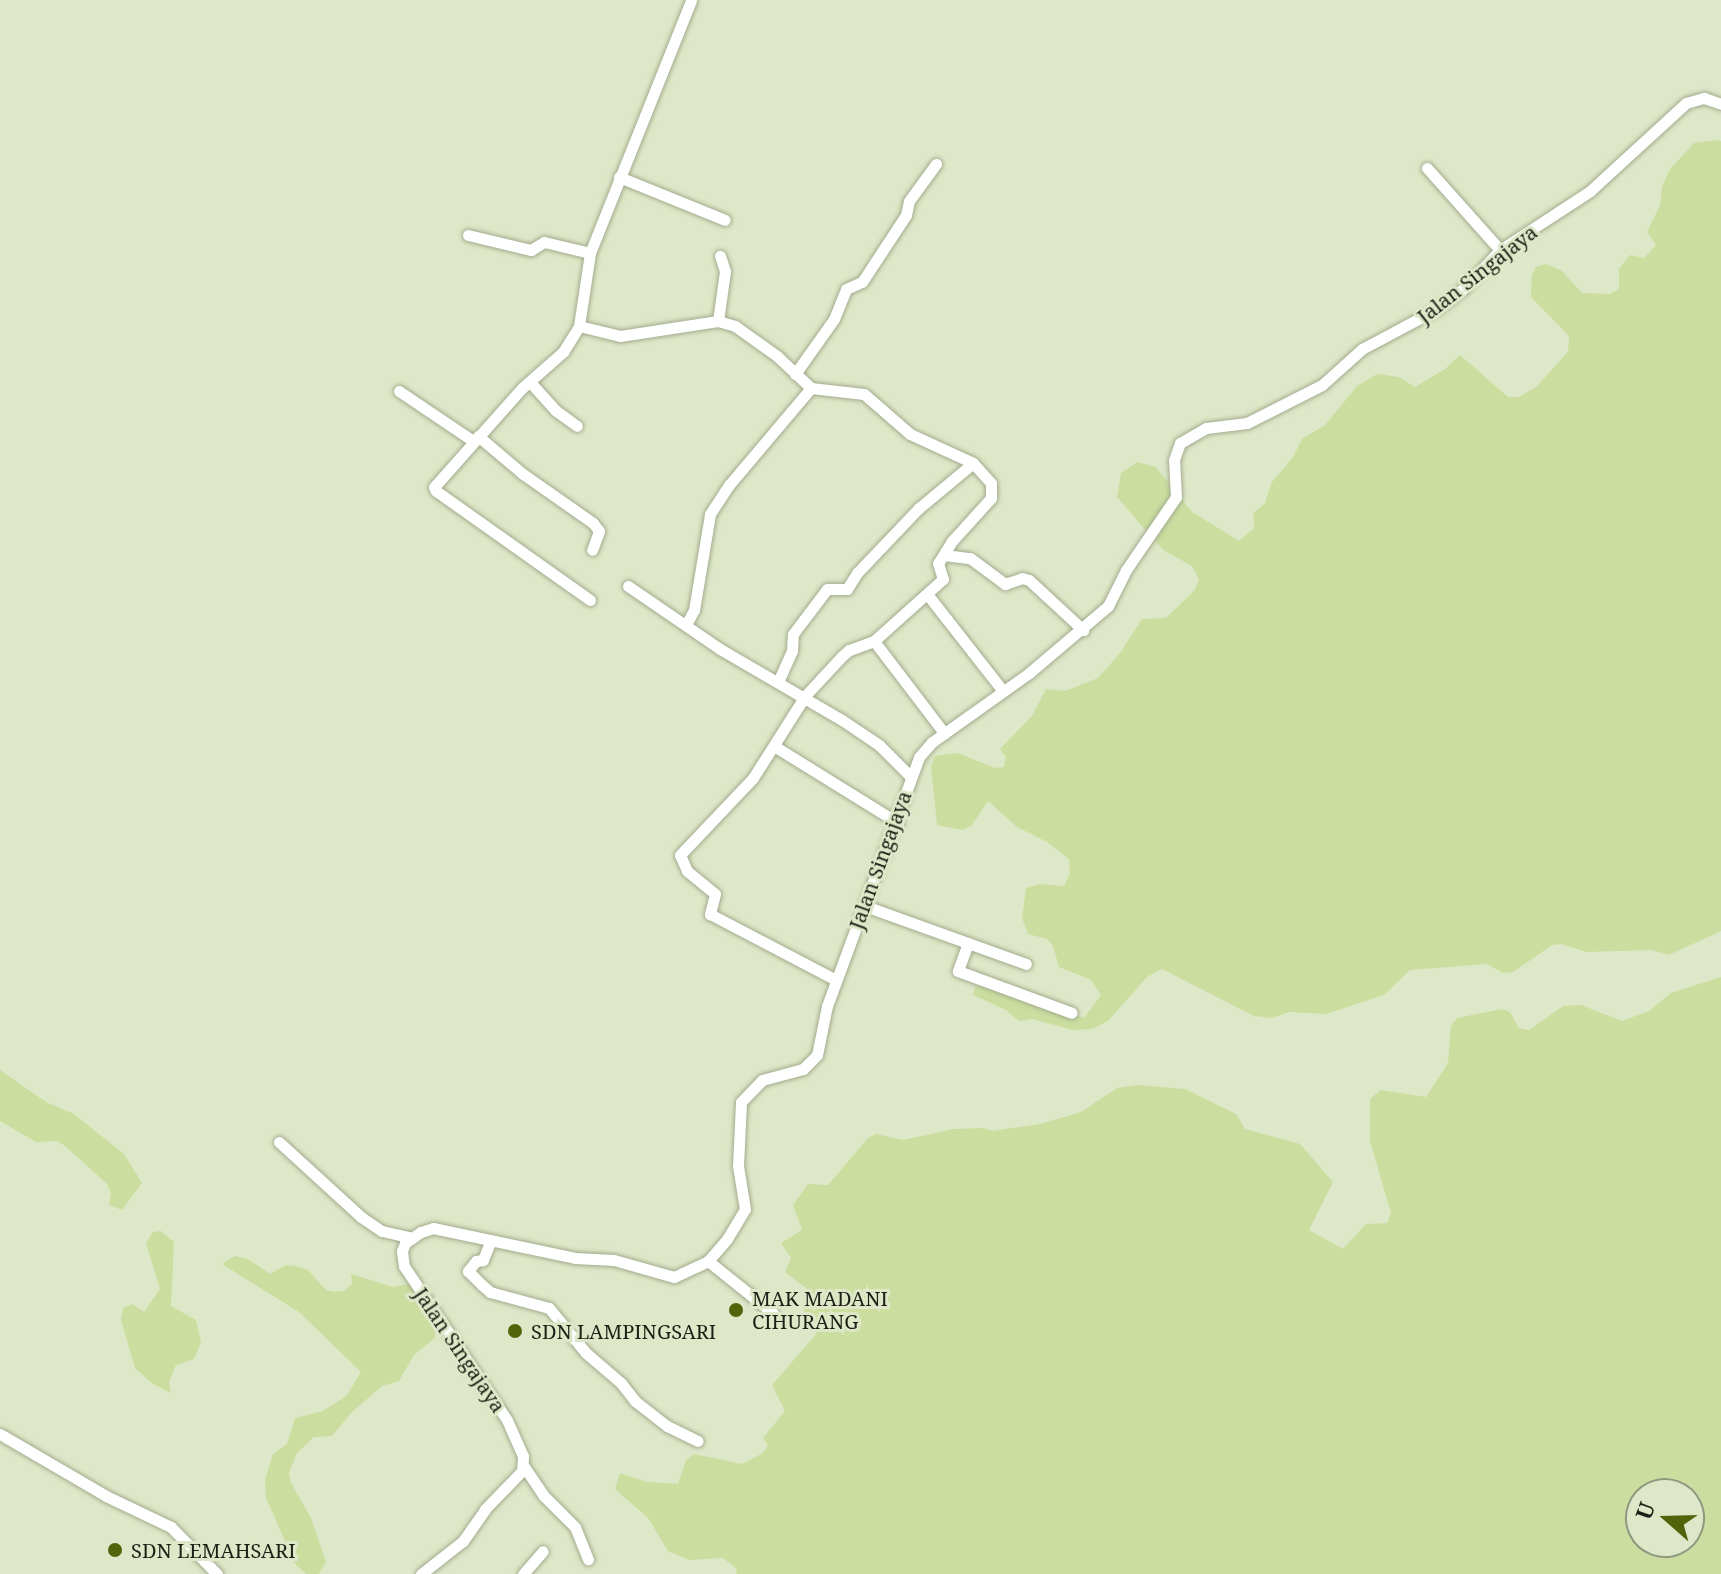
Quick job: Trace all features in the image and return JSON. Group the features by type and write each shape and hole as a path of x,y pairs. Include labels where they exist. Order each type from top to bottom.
{"street":[{"path":"590,600 434,490 476,439 563,352 579,326 590,253 686,1"},
{"name":"Jalan Singajaya","path":"588,1559 575,1527 544,1496 523,1465 522,1451 507,1420 404,1266 402,1251 412,1238 433,1228 575,1258 614,1260 674,1277 684,1275 708,1261 727,1239 745,1209 738,1166 741,1102 762,1080 803,1069 821,1047 827,1006 836,980 898,823 910,776 925,748 1083,630 1108,606 1126,570 1155,533 1176,497 1174,460 1180,443 1206,428 1247,423 1322,385 1362,349 1435,310 1465,287 1500,250 1590,191 1686,103 1704,98 1721,104"},
{"path":"795,374 834,319 846,289 861,284 906,215 909,201 936,164"},
{"path":"1427,168 1500,250"},
{"path":"619,177 725,220"},
{"path":"468,235 531,250 544,242 590,253"},
{"path":"718,321 725,271 720,256"},
{"path":"579,326 620,336 718,321 746,333 811,388 864,394 910,434 973,463 991,483 991,498 938,566 943,579 874,641 849,650 805,696 753,778 680,855 680,862 715,894 708,910 716,919 836,980"},
{"path":"530,382 555,410 577,426"},
{"path":"687,623 694,610 710,514 729,485 811,388"},
{"path":"399,391 476,439 593,523 599,531 592,550"},
{"path":"778,682 792,651 793,634 827,589 847,589 857,573 919,508 973,463"},
{"path":"944,555 970,558 1005,584 1022,578 1029,580 1083,630"},
{"path":"628,586 687,623 720,649 805,696 879,745 910,776"},
{"path":"927,594 1003,691"},
{"path":"874,641 944,733"},
{"path":"774,746 898,823"},
{"path":"865,906 1026,964"},
{"path":"968,943 958,971 1072,1013"},
{"path":"279,1142 361,1217 382,1231 412,1238"},
{"path":"491,1240 483,1260 476,1261 468,1271 482,1285 490,1292 549,1308 586,1353 614,1376 635,1401 667,1426 698,1441"},
{"path":"708,1261 773,1313"},
{"path":"0,1434 106,1496 171,1527 217,1574"},
{"path":"421,1574 463,1541 523,1465"},
{"path":"523,1574 543,1551"}],"green space":[{"path":"1721,141 1721,931 1669,955 1652,950 1587,952 1561,944 1552,945 1513,972 1503,973 1487,964 1410,970 1384,995 1326,1014 1289,1012 1272,1018 1254,1016 1162,969 1147,977 1108,1021 1092,1029 1073,1030 1032,1019 1019,1021 1006,1010 973,995 975,987 984,985 1084,1018 1101,995 1091,980 1059,967 1053,946 1047,939 1028,934 1022,918 1026,888 1040,884 1064,886 1070,873 1069,859 1047,842 1017,827 988,801 972,825 963,830 937,825 931,766 935,756 958,753 995,768 1004,767 1006,757 1000,749 1032,716 1046,689 1065,691 1098,678 1120,653 1142,619 1166,618 1195,590 1199,579 1192,566 1163,550 1117,497 1121,473 1137,462 1156,467 1192,512 1239,541 1254,528 1253,514 1265,503 1272,482 1293,457 1302,439 1325,425 1357,386 1377,374 1399,377 1415,387 1445,369 1460,355 1508,397 1519,397 1536,387 1568,352 1569,336 1531,297 1532,275 1536,267 1546,264 1562,271 1582,293 1610,294 1619,289 1619,269 1630,255 1644,258 1656,245 1647,232 1660,205 1662,187 1670,169 1694,143"},
{"path":"1721,977 1721,1574 736,1574 737,1569 723,1558 689,1560 668,1551 648,1518 615,1489 620,1473 647,1482 678,1484 686,1460 694,1454 742,1464 763,1453 768,1445 763,1438 785,1411 772,1385 817,1333 802,1308 811,1292 785,1272 791,1258 781,1243 802,1230 793,1205 808,1184 828,1185 868,1138 876,1134 903,1140 954,1129 984,1128 992,1131 1040,1124 1081,1112 1117,1088 1137,1085 1185,1089 1236,1114 1245,1129 1300,1144 1333,1182 1309,1230 1343,1249 1366,1224 1387,1223 1391,1213 1370,1141 1370,1099 1381,1090 1426,1097 1448,1063 1451,1026 1457,1018 1502,1009 1510,1012 1519,1028 1529,1030 1563,1006 1581,1005 1622,1021 1649,1011 1671,993"},
{"path":"0,1070 46,1102 74,1114 124,1154 142,1183 122,1210 109,1205 111,1193 107,1184 65,1146 57,1141 36,1142 0,1121"},
{"path":"161,1231 174,1242 171,1306 196,1320 201,1342 194,1359 176,1365 169,1382 171,1393 153,1384 135,1368 121,1320 123,1308 132,1304 144,1312 160,1289 146,1243 153,1232"},
{"path":"235,1256 248,1259 270,1274 286,1265 308,1270 326,1290 335,1292 344,1291 352,1284 351,1274 393,1287 409,1284 434,1320 435,1338 414,1355 399,1381 382,1386 352,1412 332,1436 314,1437 297,1453 289,1473 291,1483 311,1518 326,1562 319,1574 306,1574 295,1564 266,1498 265,1480 273,1454 287,1444 295,1418 323,1411 340,1400 347,1395 361,1372 299,1312 222,1264"}],"place":[{"name":"MAK MADANI CIHURANG","path":"736,1310"},
{"name":"SDN LAMPINGSARI","path":"515,1331"},
{"name":"SDN LEMAHSARI","path":"115,1550"}]}
